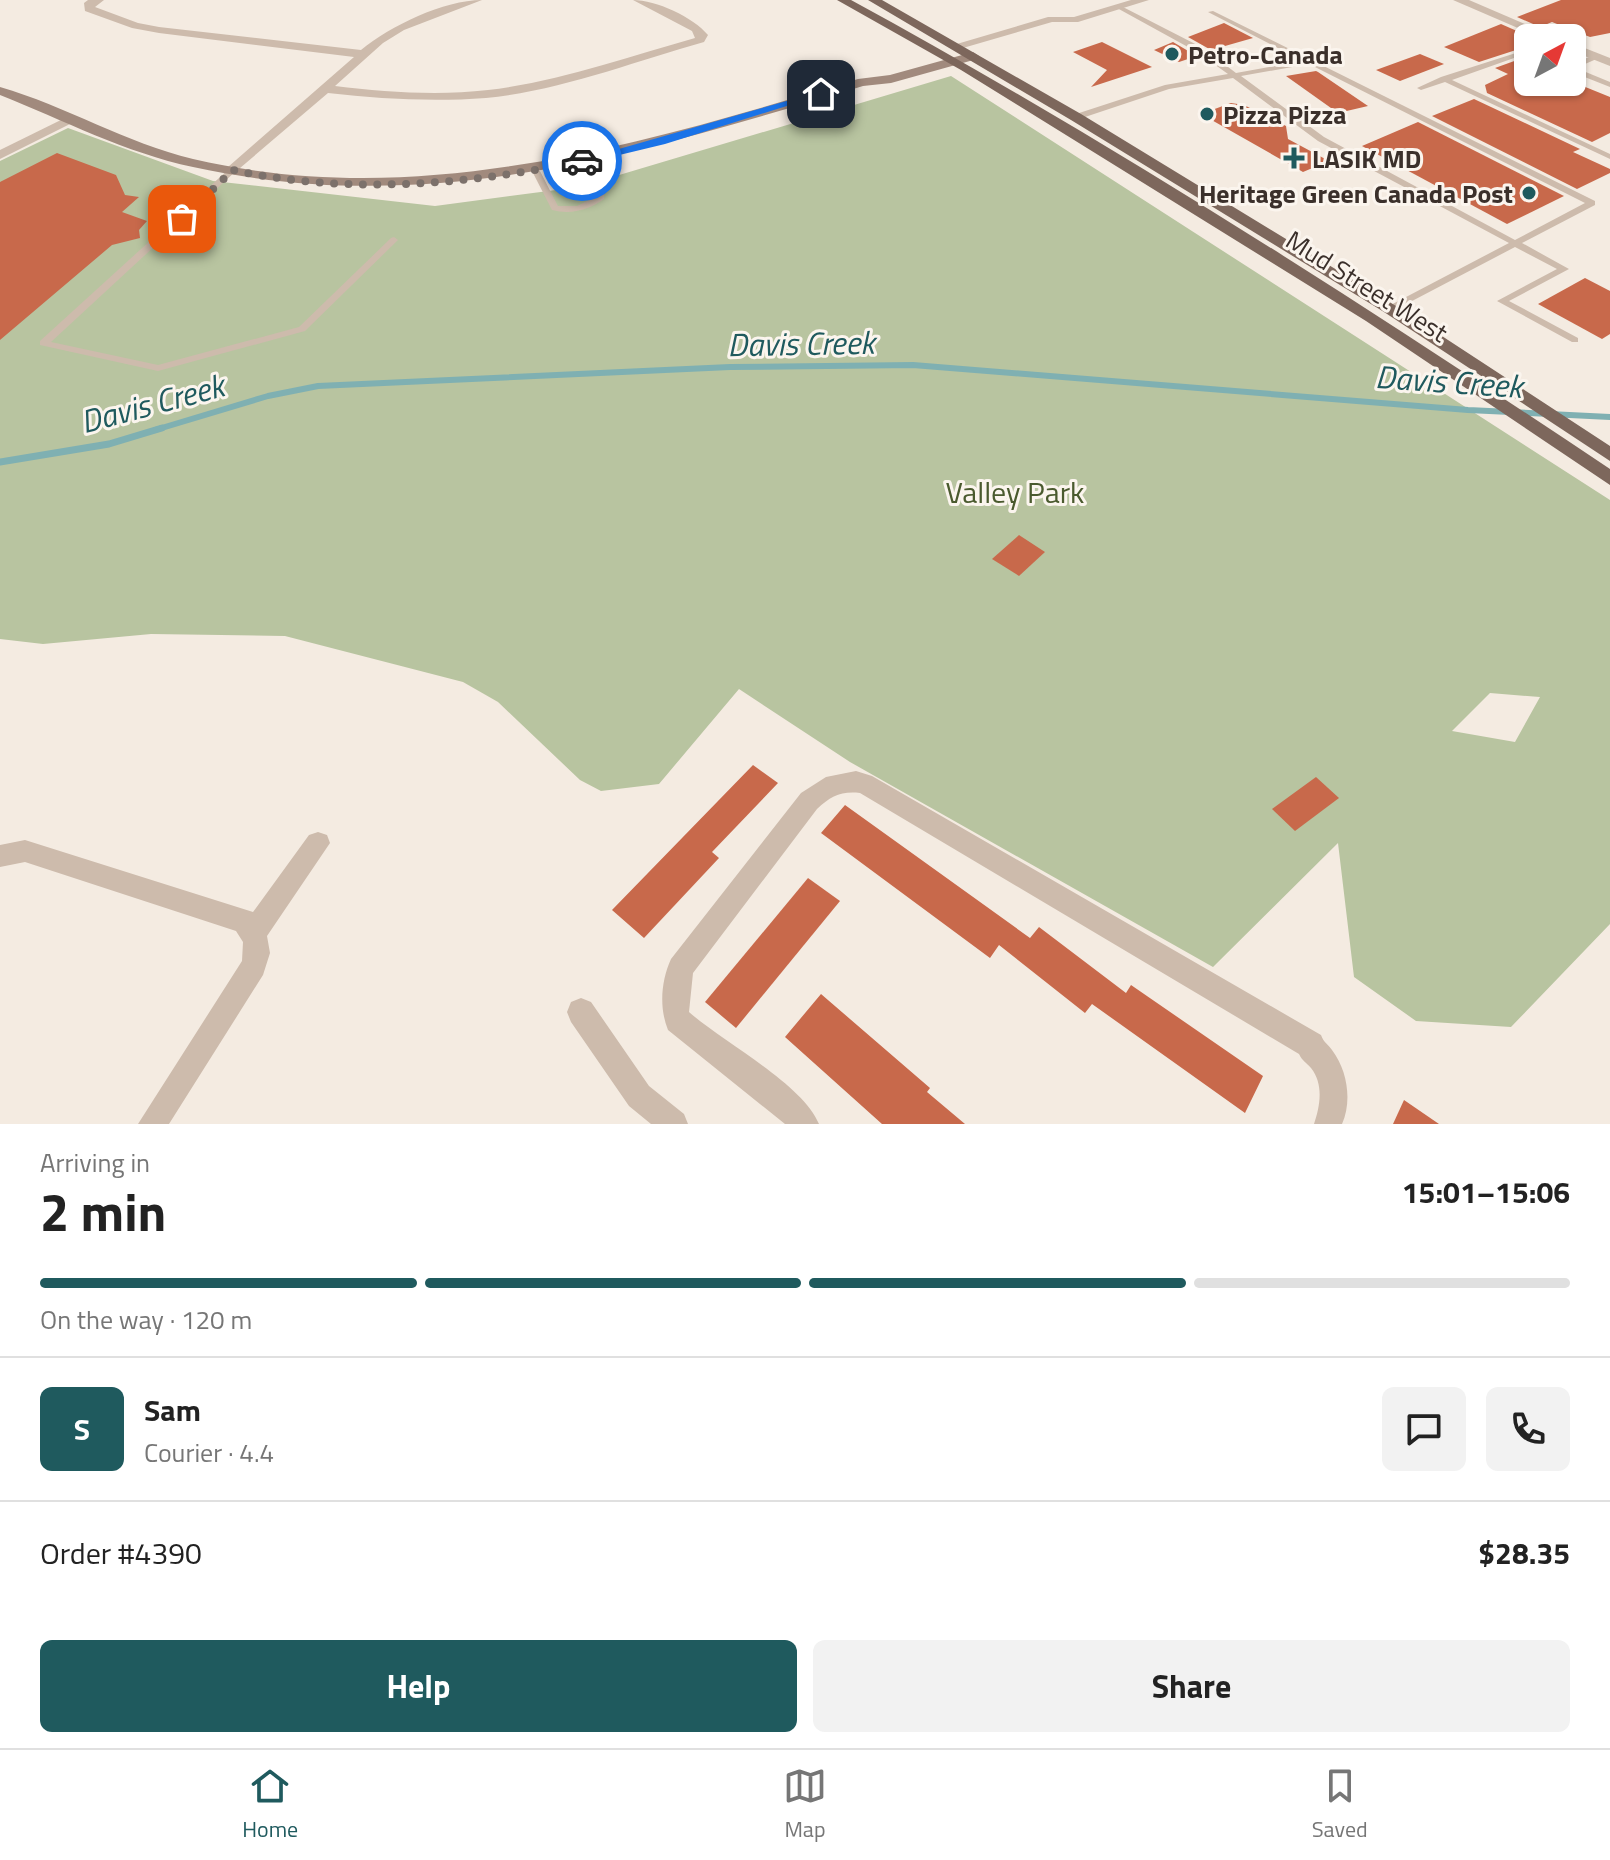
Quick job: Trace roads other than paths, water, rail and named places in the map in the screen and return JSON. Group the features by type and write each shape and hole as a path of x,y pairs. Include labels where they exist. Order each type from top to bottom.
{"main road":[{"name":"Mud Street West","path":"843,0 937,52 955,53"},
{"name":"Mud Street West","path":"874,0 1372,318 1610,478"},
{"path":"862,82 881,69 937,52"},
{"path":"0,91 178,159 329,184 420,185 536,171 602,157 862,82 891,79 955,53 973,56"},
{"name":"Mud Street West","path":"973,56 1390,309 1610,455"}],"street":[{"path":"98,0 90,3 89,9 136,26 362,54"},
{"path":"233,170 362,54 400,28 476,0"},
{"path":"325,89 389,96 444,97 700,40 702,35 696,29 639,0"},
{"path":"955,53 1052,19 1074,20 1143,0"},
{"path":"1459,0 1517,24"},
{"path":"973,56 1065,28 1074,20"},
{"path":"1597,57 1610,52"},
{"path":"1586,53 1610,62"},
{"path":"0,155 74,119"},
{"path":"805,1124 783,1102 678,1020 676,984 680,968 809,801 822,788 839,782 856,781 1302,1039 1322,1059 1333,1088 1335,1107 1328,1124"},
{"path":"254,932 318,843"},
{"path":"0,856 25,851 244,921 254,932 259,947 254,966 152,1124"},
{"path":"581,1012 639,1096 674,1124"}],"lane":[{"path":"1119,7 1200,50 1339,150 1564,269 1502,301 1575,340"},
{"path":"1211,12 1592,203 1390,309"},
{"path":"1421,88 1514,56"},
{"path":"1586,62 1597,57"},
{"path":"1076,117 1149,92 1309,62"},
{"path":"1586,74 1610,85"},
{"path":"1444,79 1610,157"},
{"path":"536,171 555,208 562,211 577,208 601,197 602,157"},
{"path":"233,170 44,343 158,368 302,329 394,240"}],"waterway":[{"name":"Davis Creek","path":"155,430 268,396 318,386 730,367 913,365 1468,410 1610,417"},
{"name":"Davis Creek","path":"0,462 109,444 162,428"}],"place":[{"name":"Petro-Canada","path":"1172,54"},
{"name":"Pizza Pizza","path":"1207,114"},
{"name":"LASIK MD","path":"1294,158"},
{"name":"Heritage Green Canada Post","path":"1529,193"}],"park label":[{"name":"Valley Park","path":"1015,492"}]}
